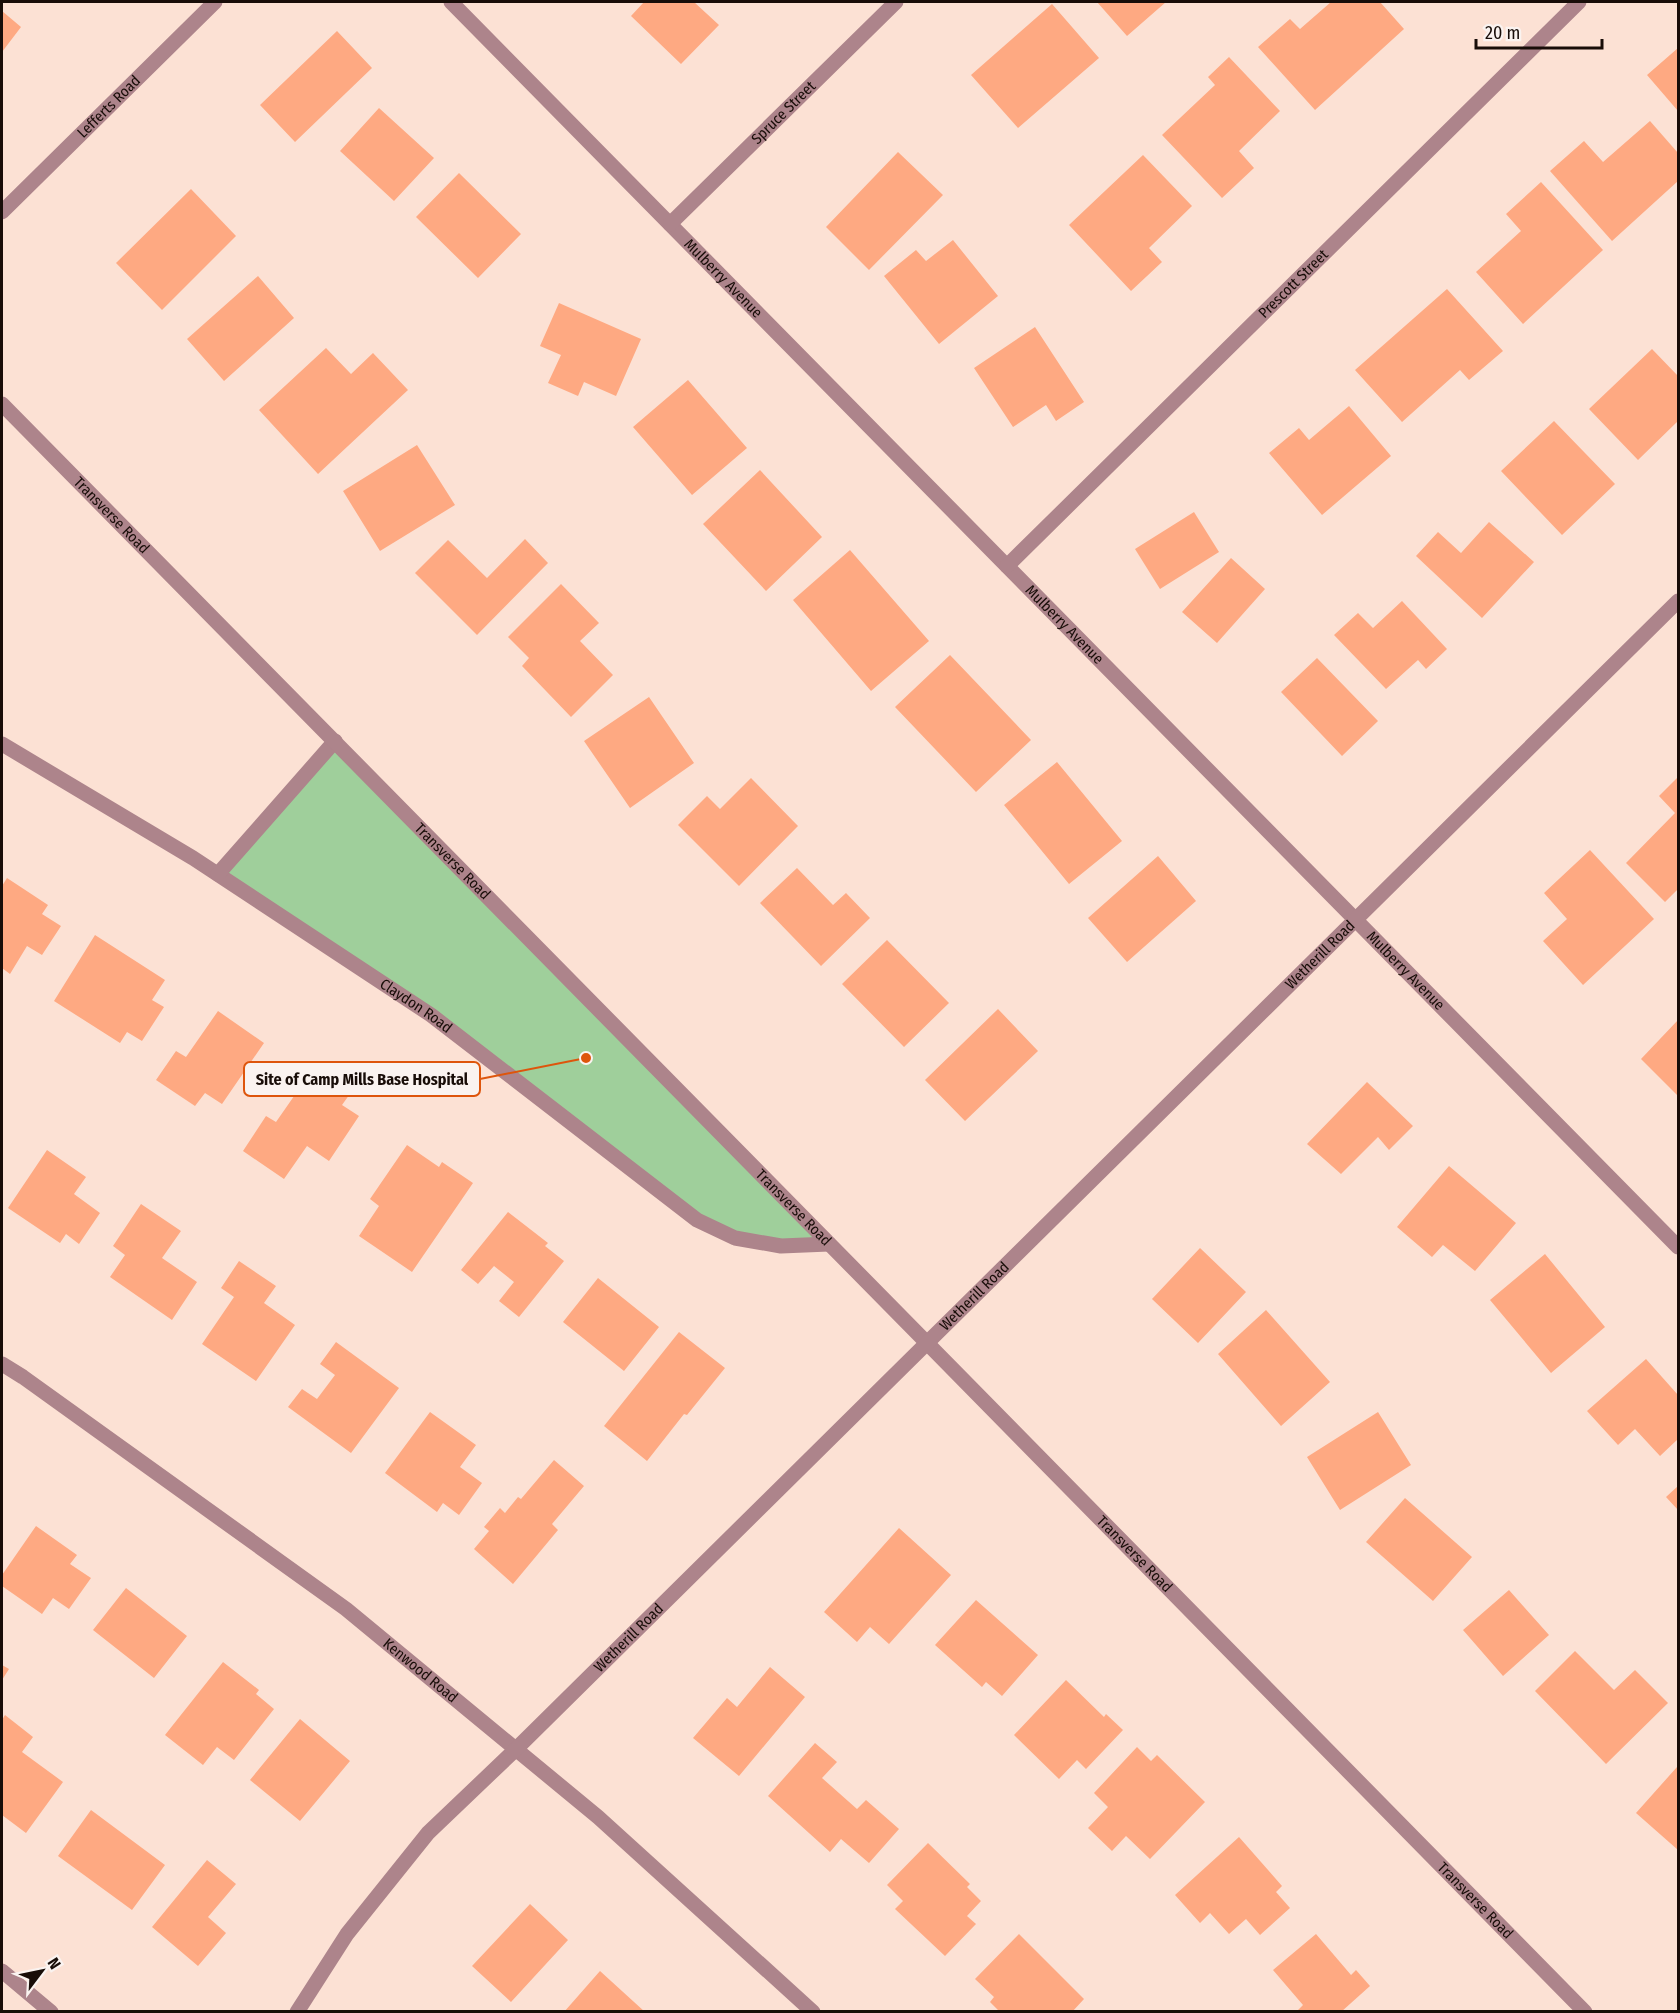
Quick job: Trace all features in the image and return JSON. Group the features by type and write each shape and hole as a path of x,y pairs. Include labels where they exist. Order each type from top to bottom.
{"street":[{"name":"Lefferts Road","path":"2,212 215,2"},
{"name":"Mulberry Avenue","path":"451,2 1678,1247"},
{"name":"Spruce Street","path":"670,224 896,2"},
{"name":"Prescott Street","path":"1007,566 1580,2"},
{"name":"Transverse Road","path":"2,404 1585,2012"},
{"name":"Wetherill Road","path":"297,2012 347,1934 428,1833 515,1750 1678,601"},
{"path":"218,874 334,741"},
{"name":"Claydon Road","path":"2,744 218,874 431,1016 697,1220 735,1238 781,1246 829,1244"},
{"name":"Kenwood Road","path":"2,1364 346,1609 598,1817 813,2012"},
{"path":"2,1971 51,2012"}],"green space":[{"path":"334,743 828,1245 781,1246 697,1220 431,1015 218,874"}],"building":[{"path":"644,2 694,2 719,25 681,64 631,16"},
{"path":"1097,2 1166,2 1127,36"},
{"path":"1331,2 1380,2 1404,29 1315,110 1258,47 1290,19 1300,29"},
{"path":"1052,4 1099,58 1018,128 971,75"},
{"path":"2,11 21,27 2,52"},
{"path":"337,31 372,68 295,142 260,105"},
{"path":"1678,48 1678,111 1647,75"},
{"path":"1229,57 1280,111 1239,151 1254,168 1222,198 1162,135 1215,85 1208,77"},
{"path":"379,108 434,158 394,201 340,151"},
{"path":"1650,121 1678,153 1678,181 1612,241 1550,171 1584,141 1603,162"},
{"path":"898,152 943,195 869,270 826,227"},
{"path":"1143,155 1192,206 1149,248 1162,262 1131,291 1069,225"},
{"path":"459,173 521,234 478,278 416,217"},
{"path":"1541,182 1603,250 1523,324 1476,272 1521,231 1506,214"},
{"path":"191,189 236,236 162,310 116,263"},
{"path":"953,240 998,296 939,344 884,276 916,250 926,261"},
{"path":"258,276 294,318 224,381 187,339"},
{"path":"1447,289 1503,351 1469,380 1460,370 1402,422 1355,370"},
{"path":"559,303 641,339 616,396 584,382 578,396 548,383 561,355 540,346"},
{"path":"1035,327 1084,402 1056,421 1046,405 1013,427 974,368"},
{"path":"326,348 351,374 373,353 408,390 318,474 259,410"},
{"path":"1652,349 1678,376 1678,421 1638,460 1589,409"},
{"path":"688,380 747,448 692,495 633,427"},
{"path":"1349,406 1391,456 1322,515 1269,453 1299,428 1309,440"},
{"path":"1554,421 1615,484 1562,535 1501,471"},
{"path":"417,445 455,505 380,551 343,491"},
{"path":"760,470 822,537 766,591 703,524"},
{"path":"1194,512 1219,552 1160,589 1135,549"},
{"path":"1489,522 1534,562 1482,618 1416,556 1438,532 1461,553"},
{"path":"525,539 548,563 477,635 415,573 448,540 487,578"},
{"path":"850,550 929,641 871,691 793,600"},
{"path":"1231,558 1265,589 1217,643 1182,612"},
{"path":"561,584 599,623 580,641 613,675 571,717 522,666 529,658 508,637"},
{"path":"1402,601 1447,649 1426,669 1418,660 1386,689 1334,635 1358,613 1373,628"},
{"path":"950,655 1031,740 976,792 895,707"},
{"path":"1317,658 1378,721 1342,756 1281,692"},
{"path":"649,697 694,763 630,808 584,741"},
{"path":"1057,762 1122,841 1069,884 1004,805"},
{"path":"1678,777 1678,889 1665,902 1626,863 1675,813 1659,796"},
{"path":"751,778 798,826 739,886 678,825 707,796 720,809"},
{"path":"1590,850 1654,919 1583,985 1543,941 1567,919 1544,893"},
{"path":"1158,856 1196,901 1127,962 1088,918"},
{"path":"797,868 833,905 846,893 870,918 821,966 760,903"},
{"path":"7,878 48,905 42,914 61,926 42,955 27,946 10,974 2,968 2,886"},
{"path":"95,935 165,980 152,1000 164,1007 142,1041 127,1032 120,1043 54,1001"},
{"path":"887,940 949,1003 904,1047 842,984"},
{"path":"998,1009 1038,1051 965,1121 925,1080"},
{"path":"218,1011 264,1043 222,1104 205,1093 195,1106 156,1080 176,1051 186,1057"},
{"path":"1678,1020 1678,1096 1641,1059"},
{"path":"315,1066 352,1091 342,1105 359,1116 329,1161 307,1146 284,1179 243,1151 266,1116 276,1122"},
{"path":"1367,1082 1413,1126 1389,1150 1378,1137 1341,1174 1307,1144"},
{"path":"407,1145 439,1167 442,1162 473,1183 412,1272 359,1236 379,1206 370,1199"},
{"path":"47,1150 86,1177 74,1194 100,1213 79,1244 66,1234 60,1243 8,1208"},
{"path":"1449,1166 1516,1223 1475,1271 1443,1245 1432,1257 1397,1227"},
{"path":"141,1204 181,1231 162,1258 197,1282 172,1320 110,1277 125,1255 113,1246"},
{"path":"508,1212 548,1243 545,1246 564,1261 519,1317 499,1301 514,1282 494,1266 478,1284 461,1270"},
{"path":"1200,1248 1246,1292 1198,1343 1152,1299"},
{"path":"1545,1254 1605,1327 1551,1373 1490,1300"},
{"path":"239,1261 276,1286 264,1303 295,1325 256,1381 202,1344 234,1297 221,1288"},
{"path":"598,1278 659,1327 624,1371 563,1322"},
{"path":"1266,1310 1330,1382 1281,1426 1218,1354"},
{"path":"679,1332 725,1368 687,1415 684,1414 647,1461 604,1426"},
{"path":"336,1342 399,1388 351,1453 288,1407 302,1389 317,1399 335,1375 320,1364"},
{"path":"1646,1359 1678,1395 1678,1439 1660,1456 1635,1429 1618,1445 1587,1411"},
{"path":"430,1412 476,1445 460,1467 482,1483 459,1515 443,1503 437,1512 385,1473"},
{"path":"1378,1412 1411,1465 1340,1510 1307,1457"},
{"path":"554,1460 584,1486 552,1524 558,1530 513,1584 474,1549 489,1531 484,1527 500,1508 505,1513 518,1497 521,1499"},
{"path":"1678,1486 1678,1510 1666,1497"},
{"path":"1405,1498 1472,1557 1433,1601 1366,1542"},
{"path":"36,1526 77,1555 70,1564 91,1578 69,1609 53,1598 42,1614 2,1586 2,1575"},
{"path":"899,1528 951,1575 889,1644 870,1627 857,1642 824,1612"},
{"path":"126,1588 187,1636 154,1678 93,1630"},
{"path":"1509,1590 1549,1635 1503,1676 1463,1630"},
{"path":"976,1600 1038,1655 1002,1696 986,1682 982,1687 935,1645"},
{"path":"1575,1651 1614,1690 1635,1670 1668,1703 1606,1764 1535,1691"},
{"path":"223,1662 259,1690 256,1694 274,1709 234,1760 217,1747 203,1765 165,1735"},
{"path":"2,1665 9,1669 2,1680"},
{"path":"770,1667 805,1697 739,1776 693,1738 727,1698 737,1707"},
{"path":"1066,1680 1104,1717 1106,1714 1123,1730 1086,1769 1077,1760 1059,1779 1014,1735"},
{"path":"5,1715 33,1737 22,1752 63,1782 26,1833 2,1815 2,1720"},
{"path":"300,1719 350,1761 300,1821 250,1780"},
{"path":"815,1743 837,1762 822,1778 857,1809 866,1800 899,1829 869,1863 841,1839 830,1852 768,1796"},
{"path":"1137,1747 1151,1761 1157,1755 1205,1802 1150,1859 1126,1836 1112,1851 1088,1828 1108,1807 1094,1793"},
{"path":"1678,1768 1678,1850 1636,1813"},
{"path":"91,1810 165,1865 132,1910 58,1856"},
{"path":"1239,1837 1282,1886 1276,1892 1290,1908 1260,1935 1246,1919 1229,1934 1210,1913 1200,1923 1175,1895"},
{"path":"928,1843 970,1884 967,1887 981,1901 967,1916 976,1924 945,1956 895,1909 903,1901 887,1885"},
{"path":"207,1860 236,1884 208,1917 226,1933 198,1966 152,1927"},
{"path":"530,1904 568,1940 511,2002 472,1966"},
{"path":"1019,1934 1084,1999 1072,2012 1000,2012 990,2002 994,1997 975,1979"},
{"path":"1316,1934 1351,1975 1356,1970 1370,1986 1341,2012 1296,2012 1303,2005 1273,1970"},
{"path":"600,1971 645,2012 564,2012"}],"place":[{"name":"Site of Camp Mills Base Hospital","path":"586,1058"}]}
